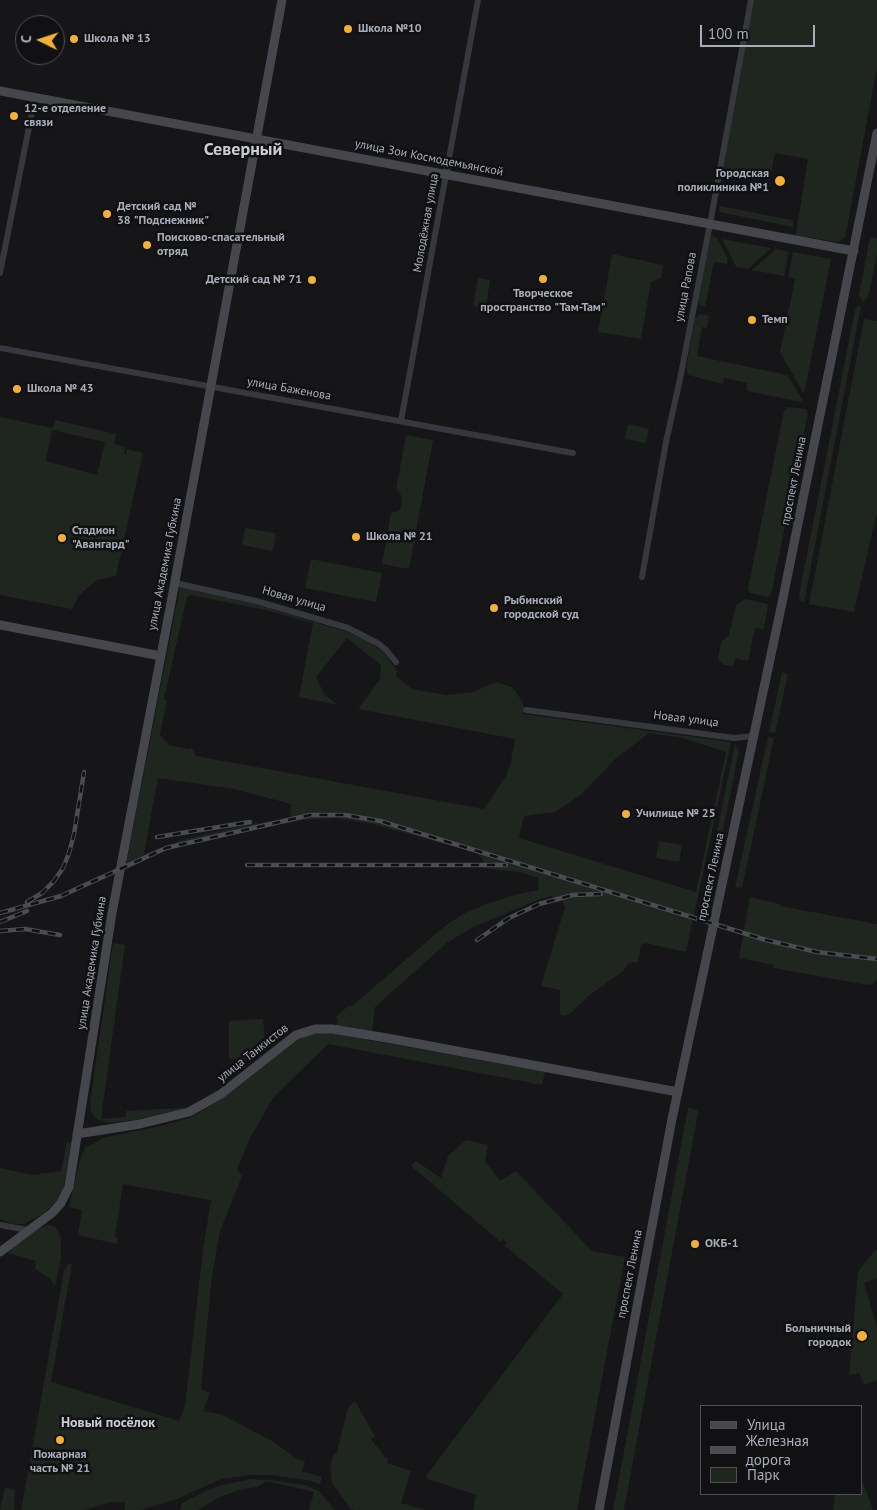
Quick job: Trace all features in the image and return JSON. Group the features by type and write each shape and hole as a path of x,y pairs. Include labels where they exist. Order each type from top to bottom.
{"street":[{"name":"улица Академика Губкина","path":"77,1134 112,912 175,583 282,0"},
{"name":"Молодёжная улица","path":"401,421 478,0"},
{"name":"улица Рапова","path":"642,577 751,0"},
{"name":"улица Зои Космодемьянской","path":"0,91 854,251"},
{"path":"0,273 34,97"},
{"name":"проспект Ленина","path":"599,1510 678,1092 754,736 877,133"},
{"name":"улица Баженова","path":"0,348 573,453"},
{"name":"Новая улица","path":"175,583 246,599 348,628 378,644 396,662"},
{"path":"0,625 160,656"},
{"name":"Новая улица","path":"526,710 734,738 754,736"},
{"name":"улица Танкистов","path":"77,1134 140,1124 189,1112 221,1094 296,1035 316,1028 361,1034 678,1092"},
{"path":"0,1252 52,1213 66,1195 77,1134"},
{"path":"0,1225 27,1230"}],"green space":[{"path":"754,0 877,0 877,67 846,233 845,237 839,242 797,236 808,159 775,153 770,179 722,170"},
{"path":"720,206 792,220 793,227 719,212"},
{"path":"711,236 717,238 728,259 727,264 714,262 705,307 700,305 698,300"},
{"path":"872,237 877,239 877,254 868,298 863,301 859,295 869,242"},
{"path":"722,239 771,248 748,269 736,267"},
{"path":"776,249 789,252 784,276 752,270"},
{"path":"793,252 831,259 804,394 780,352 795,279 788,277"},
{"path":"612,254 663,265 661,278 651,282 641,339 598,332"},
{"path":"478,278 490,280 486,308 473,306"},
{"path":"861,306 804,602 801,601 799,595 855,310"},
{"path":"701,314 709,316 707,328 702,327 697,356 787,375 802,399 801,402 747,391 747,383 724,378 723,384 688,375 686,368 695,318"},
{"path":"864,319 877,321 877,512 854,612 809,604"},
{"path":"787,407 806,409 808,413 771,595 768,597 750,593 748,588 784,411"},
{"name":"Стадион \"Авангард\"","path":"0,417 53,428 55,420 116,434 114,444 125,447 124,454 126,454 127,449 143,453 116,576 97,580 79,595 72,609 0,595","holes":["52,430 105,442 97,475 46,461"]},
{"path":"628,424 649,429 646,443 625,439"},
{"path":"406,435 433,440 409,569 382,564 391,513 401,508 402,499 400,493 396,490"},
{"path":"245,528 276,533 273,551 242,545"},
{"path":"311,559 382,573 376,602 305,588"},
{"path":"180,587 254,604 347,632 368,641 383,652 397,671 396,677 412,689 447,695 473,692 496,682 511,687 517,693 524,706 523,714 731,742 686,952 645,943 641,945 638,962 629,963 623,971 587,997 570,1014 562,1016 560,1014 560,990 541,986 565,907 562,901 554,903 552,896 473,927 448,942 375,1007 372,1031 335,1025 338,1022 336,1017 349,1005 352,1006 446,925 467,912 487,904 514,895 539,890 538,878 519,872 483,868 483,859 477,853 373,824 337,818 302,820 186,845 167,850 125,870","holes":["191,595 265,610 313,623 299,697 338,705 325,695 316,677 347,638 381,665 380,679 358,709 515,739 510,766 506,776 484,809 196,756 192,748 169,745 160,735 167,700 164,699 187,597","649,733 683,738 726,752 696,892 519,838 524,816 555,812 582,794 615,759","158,778 234,789 291,804 290,818 241,826 186,839 144,854"]},
{"path":"745,599 768,604 764,629 755,628 748,661 735,658 733,666 724,665 718,659 721,642 729,635 736,605"},
{"path":"782,672 788,674 775,733 769,732"},
{"path":"768,737 774,738 742,888 735,887"},
{"path":"735,744 739,751 722,835 716,837"},
{"path":"659,841 682,845 679,862 656,858"},
{"path":"715,843 718,844 719,850 706,911 700,914"},
{"path":"750,897 780,904 780,906 877,924 877,979 872,985 862,984 774,968 774,965 739,958"},
{"path":"113,943 125,945 101,1119 126,1117 126,1111 183,1108 183,1110 160,1116 111,1123 98,1120 91,1113 90,1103"},
{"path":"263,1019 265,1041 269,1046 254,1059 229,1059 229,1021"},
{"path":"324,1032 545,1072 542,1085 328,1044 274,1097 251,1136 237,1169 242,1176 220,1231 212,1275 201,1389 210,1393 203,1411 220,1414 271,1440 297,1459 305,1461 302,1471 322,1477 320,1484 271,1475 250,1475 221,1479 177,1499 140,1510 125,1510 125,1502 110,1502 85,1510 21,1510 64,1271 68,1264 72,1264 51,1382 179,1421 185,1406 203,1250 211,1200 123,1184 115,1237 118,1238 117,1244 78,1235 82,1210 69,1207 79,1163 85,1148 103,1138 165,1125 192,1117 220,1100 297,1039 309,1034"},
{"path":"688,1108 697,1110 698,1113 624,1510 613,1510"},
{"path":"466,1140 488,1145 485,1161 500,1181 516,1171 592,1251 625,1257 577,1510 473,1510 476,1495 428,1479 426,1476 563,1294 505,1246 507,1243 503,1239 501,1242 411,1166 416,1161 441,1178 448,1156"},
{"path":"67,1142 71,1142 69,1159 64,1186 59,1199 43,1214 24,1224 13,1224 0,1219 0,1168 33,1175 61,1171"},
{"path":"49,1225 55,1227 61,1238 61,1258 55,1286 49,1278 35,1269 36,1261 8,1253 5,1250 38,1228"},
{"path":"875,1250 877,1250 877,1278 864,1283 877,1327 877,1380 864,1385 859,1373 849,1375 858,1272"},
{"path":"355,1401 375,1436 371,1439 384,1456 389,1459 387,1463 411,1471 401,1503 425,1510 355,1510 350,1508 332,1483 330,1469 333,1455 337,1452 348,1408"},
{"path":"251,1479 305,1485 320,1492 335,1510 309,1510 314,1492 266,1481 257,1487 239,1490 220,1497 198,1510 180,1510 182,1503 209,1489"},
{"path":"862,1480 873,1510 833,1510 835,1495 862,1495"},
{"path":"5,1487 15,1490 14,1510 0,1510"}],"railway":[{"path":"27,902 42,893 63,868 74,834 84,772"},
{"path":"0,913 61,896 166,848 310,815 345,815 380,821 766,940 817,952 877,959"},
{"path":"157,837 250,822"},
{"path":"247,865 506,865"},
{"path":"477,940 509,918 539,904 573,895 601,894"},
{"path":"0,922 27,911"},
{"path":"0,931 25,929 60,935"}],"place":[{"name":"Школа №10","path":"348,29"},
{"name":"Школа № 13","path":"74,39"},
{"name":"12-е отделение связи","path":"14,116"},
{"name":"Городская поликлиника №1","path":"780,181"},
{"name":"Детский сад № 38 \"Подснежник\"","path":"107,214"},
{"name":"Поисково-спасательный отряд","path":"147,245"},
{"name":"Творческое пространство \"Там-Там\"","path":"543,279"},
{"name":"Детский сад № 71","path":"312,280"},
{"name":"Темп","path":"752,320"},
{"name":"Школа № 43","path":"17,389"},
{"name":"Школа № 21","path":"356,537"},
{"name":"Стадион \"Авангард\"","path":"62,538"},
{"name":"Рыбинский городской суд","path":"494,608"},
{"name":"Училище № 25","path":"626,814"},
{"name":"ОКБ-1","path":"695,1244"},
{"name":"Больничный городок","path":"862,1336"},
{"name":"Пожарная часть № 21","path":"60,1440"}],"district":[{"name":"Северный","path":"243,150"},
{"name":"Новый посёлок","path":"108,1423"}]}
